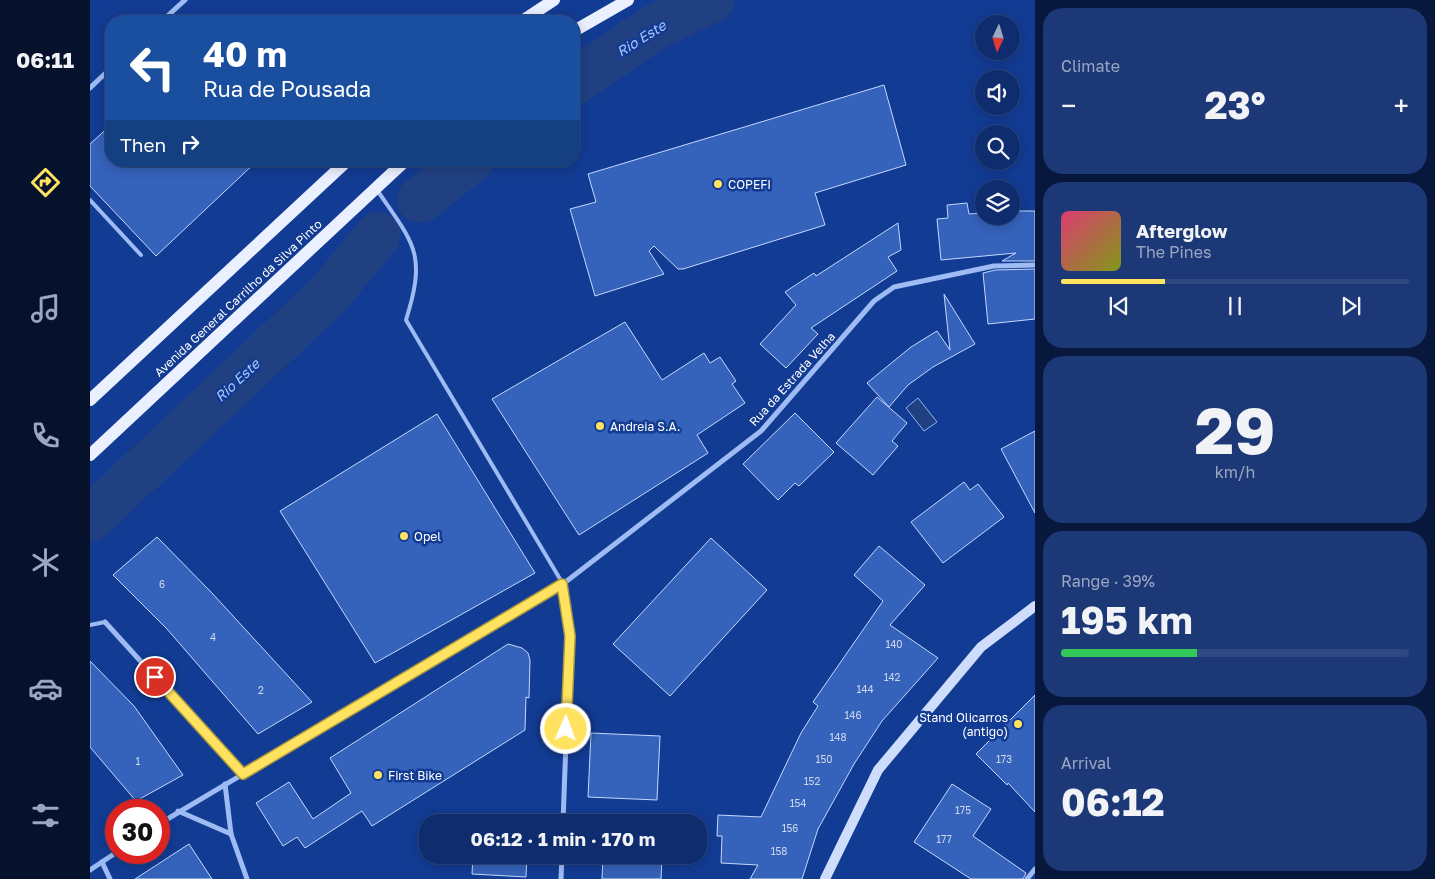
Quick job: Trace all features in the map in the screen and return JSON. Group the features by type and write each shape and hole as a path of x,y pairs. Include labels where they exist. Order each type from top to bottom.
{"main road":[{"path":"531,15 554,0"},
{"path":"580,28 628,0"},
{"name":"Avenida General Carrilho da Silva Pinto","path":"90,400 341,167"},
{"name":"Avenida General Carrilho da Silva Pinto","path":"90,454 399,167"},
{"path":"825,879 878,770 981,647 1035,606"}],"street":[{"path":"169,15 185,0"},
{"path":"90,88 105,74"},
{"name":"Rua da Estrada Velha","path":"170,816 562,584 761,431 874,301 894,287 994,266 1035,265"},
{"path":"562,584 570,636 563,814"},
{"path":"105,622 243,774"},
{"path":"225,784 231,834 247,879"},
{"path":"178,811 231,834"},
{"path":"90,870 105,860"},
{"path":"102,862 110,879"},
{"path":"561,879 562,864"},
{"path":"1027,879 1035,869"}],"lane":[{"path":"376,188 410,237 416,259 415,290 406,320 562,584"},
{"path":"90,200 141,255"},
{"path":"90,625 105,622"}],"water":[{"path":"918,398 937,422 924,431 906,408"}],"building":[{"name":"COPEFI","path":"884,85 906,165 815,193 825,225 683,269 678,269 654,246 649,251 664,274 595,296 570,209 596,202 588,174"},
{"path":"105,130 105,167 251,167 156,256 90,186 90,144"},
{"path":"967,203 969,214 975,214 975,225 1020,225 1020,211 1035,211 1035,261 1002,261 1016,253 941,260 937,219 948,218 947,205"},
{"path":"898,223 901,250 888,257 897,271 811,328 818,334 786,368 760,344 796,305 785,292 814,273 816,276"},
{"path":"1035,269 1035,319 988,324 983,273 995,270"},
{"path":"944,294 975,344 933,367 908,385 889,407 867,383 911,347 937,331 950,350"},
{"name":"Andreia S.A.","path":"625,322 662,380 704,353 710,363 720,357 736,381 732,384 745,403 697,435 708,453 579,535 492,399"},
{"path":"877,397 907,423 892,441 898,446 873,475 836,443"},
{"path":"795,413 834,452 799,486 795,483 778,500 743,464"},
{"path":"437,414 535,573 375,663 280,511"},
{"path":"1035,431 1035,513 1001,449"},
{"path":"964,482 970,490 978,484 1004,517 943,563 911,522"},
{"path":"157,537 211,592 312,702 258,734 167,629 113,575"},
{"path":"711,538 767,590 670,696 613,644"},
{"path":"879,546 925,585 890,625 938,658 882,721 854,764 818,829 802,879 750,879 758,865 721,863 722,836 717,836 718,815 761,817 801,733 818,706 813,702 883,601 854,575"},
{"path":"508,644 522,648 528,653 530,660 529,698 526,697 525,730 372,826 362,811 305,848 297,837 283,846 256,803 289,782 313,819 351,793 330,758"},
{"path":"90,661 134,706 183,775 140,799 134,799 90,747"},
{"path":"1035,695 1035,812 1008,783 1007,785 976,754"},
{"path":"591,733 660,736 657,800 588,797"},
{"path":"952,784 991,809 973,836 1026,873 1023,879 971,879 914,842"},
{"path":"189,844 212,879 135,879 158,864 170,864 170,856"},
{"path":"473,864 527,864 526,877 472,874"},
{"path":"603,864 662,864 661,879 602,879"}],"waterway":[{"name":"Rio Este","path":"580,78 655,27 711,0"},
{"name":"Rio Este","path":"420,200 462,167"},
{"name":"Rio Este","path":"90,519 329,294 378,235"}],"place":[{"name":"COPEFI","path":"718,184"},
{"name":"Andreia S.A.","path":"600,426"},
{"name":"Opel","path":"404,536"},
{"name":"Stand Olicarros (antigo)","path":"1018,724"},
{"name":"First Bike","path":"378,775"}],"route":[{"path":"155,677 243,774 562,584 570,636 566,729"}]}
